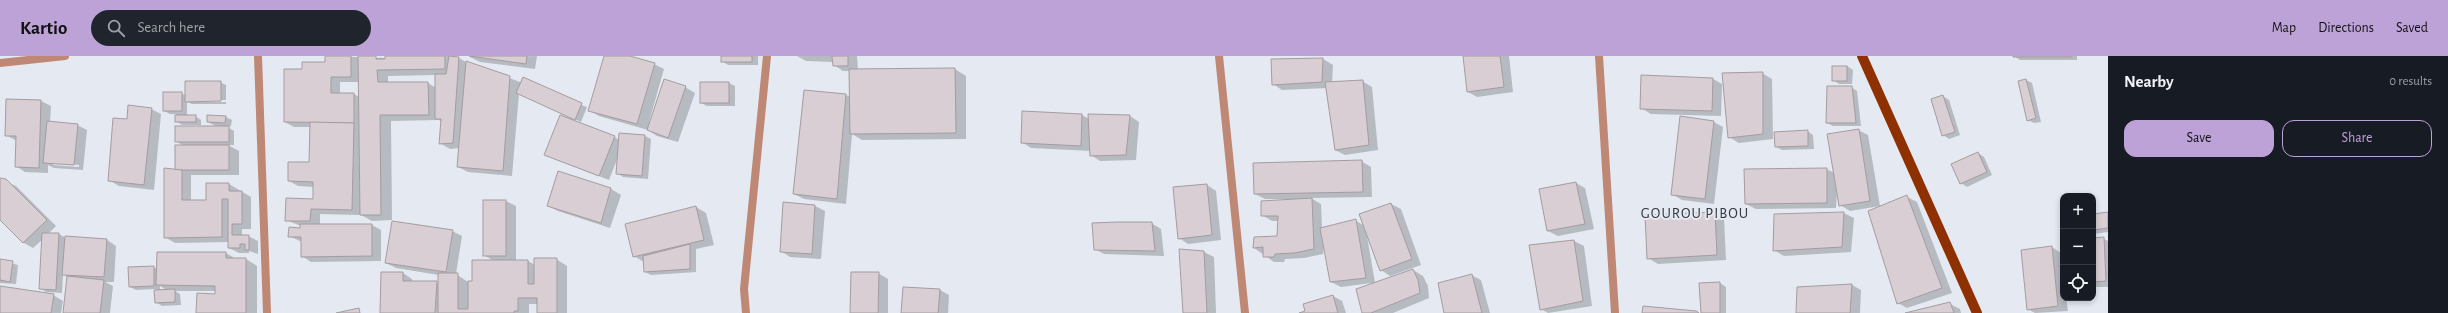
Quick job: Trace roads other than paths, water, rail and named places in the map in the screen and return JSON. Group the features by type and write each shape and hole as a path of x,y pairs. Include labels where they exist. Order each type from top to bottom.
{"main road":[{"path":"1862,56 1977,313"}],"street":[{"path":"0,63 65,56"},
{"path":"258,56 267,313"},
{"path":"746,313 744,289 767,56"},
{"path":"1219,56 1245,313"},
{"path":"1599,56 1615,313"}],"district":[{"name":"GOUROU PIBOU","path":"1695,213"}]}
